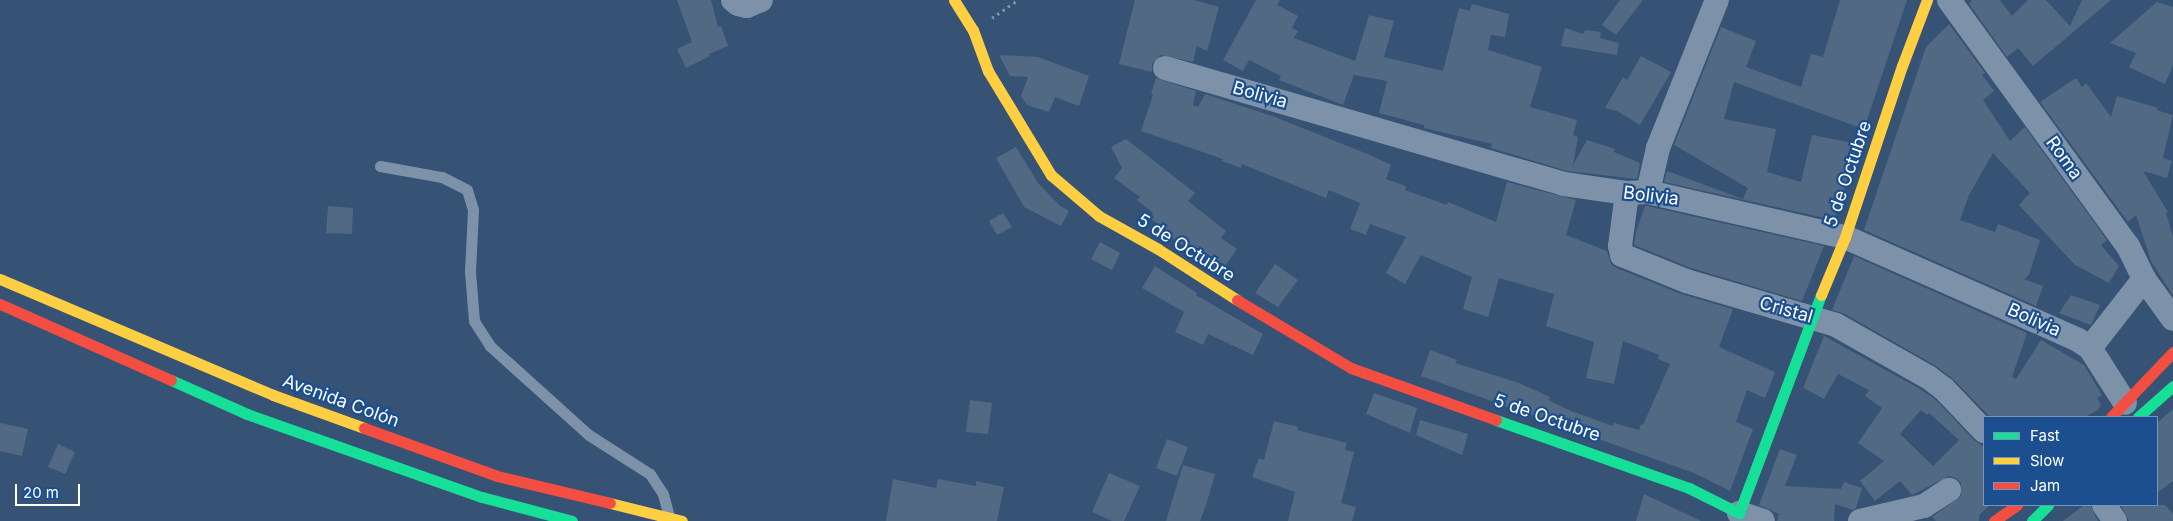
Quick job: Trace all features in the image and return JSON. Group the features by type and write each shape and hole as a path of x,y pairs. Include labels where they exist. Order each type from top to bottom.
{"street":[{"path":"733,0 738,4 747,6 761,0"},
{"name":"5 de Octubre","path":"954,0 973,30 988,71 1051,175 1099,216 1158,249 1249,308 1351,368 1689,488 1739,513 1812,318 1845,237 1902,66 1927,0"},
{"path":"1638,192 1658,148 1716,0"},
{"name":"Roma","path":"1949,0 2128,246 2144,279 2173,319"},
{"name":"Bolivia","path":"1165,68 1564,184 1638,192 1845,237 2078,340 2090,348 2125,413"},
{"name":"Cristal","path":"1638,192 1620,246 1622,255 1686,281 1836,325 1944,389 1983,430"},
{"name":"Avenida Colón","path":"0,279 273,395 498,476 682,521"},
{"path":"2090,348 2144,279"},
{"path":"0,304 247,414 482,497 572,521"},
{"path":"2125,413 2173,352"},
{"path":"2125,413 2173,386"},
{"path":"1860,521 1924,506 1949,490"},
{"path":"1994,521 2016,506"},
{"path":"2032,521 2047,506"},
{"path":"2105,506 2115,521"},
{"path":"1739,513 1764,521"}],"lane":[{"path":"380,166 442,177 467,190 473,210 470,272 474,321 490,346 589,435 650,474 663,494 670,518"}],"path":[{"path":"973,30 1018,0"}],"building":[{"path":"677,0 711,0 718,27 721,26 728,46 709,54 710,56 686,68 677,49 692,42"},
{"path":"1135,0 1194,0 1219,7 1207,51 1197,46 1193,62 1161,55 1152,64 1152,72 1119,64"},
{"path":"1256,0 1280,0 1277,5 1298,16 1292,28 1298,31 1294,38 1355,61 1369,15 1394,21 1384,57 1443,71 1459,8 1470,11 1472,4 1509,14 1505,37 1491,35 1488,50 1542,67 1530,107 1577,120 1573,135 1578,137 1573,165 1587,140 1615,149 1614,152 1640,163 1637,179 1567,171 1491,148 1492,144 1424,128 1424,125 1379,113 1387,81 1354,75 1343,105 1279,80 1281,76 1249,60 1243,71 1223,60"},
{"path":"1620,0 1643,0 1616,35 1602,25"},
{"path":"1840,0 1907,0 1864,129 1734,82 1724,119 1776,129 1767,172 1801,182 1812,135 1859,144 1834,220 1664,182 1667,171 1743,199 1748,188 1674,145 1721,27 1756,41 1746,67 1801,87 1811,54 1823,57"},
{"path":"1972,0 2000,0 2012,16 2028,0 2046,0 2070,26 2082,0 2111,0 2033,66 2018,48 2007,57 1969,4"},
{"path":"2157,2 2173,7 2173,65 2165,84 2129,67 2136,53 2110,43"},
{"path":"1949,24 1985,73 1982,75 1994,91 1983,100 2010,141 2025,127 2107,240 2101,245 2119,266 2109,283 2075,265 2019,205 2030,193 1993,153 1969,195 1960,220 1995,232 1998,224 2040,240 2029,275 2024,279 2043,286 2036,306 1864,230 1926,47"},
{"path":"1565,28 1583,34 1585,30 1601,32 1600,38 1619,43 1617,55 1561,46"},
{"path":"999,55 1038,57 1089,76 1079,106 1055,97 1049,112 1027,105 1021,96 1028,77 1010,76"},
{"path":"1641,56 1671,72 1640,125 1617,111 1605,108 1623,77 1627,80"},
{"path":"1156,78 1196,91 1193,105 1198,107 1205,94 1275,117 1370,155 1391,165 1386,179 1406,186 1405,190 1447,205 1448,202 1496,222 1507,182 1576,200 1566,235 1607,251 1611,264 1617,268 1681,294 1733,309 1719,347 1775,372 1765,398 1747,390 1736,422 1753,429 1730,491 1694,473 1421,376 1430,350 1457,360 1455,363 1519,383 1550,397 1548,400 1571,411 1613,426 1614,423 1639,430 1670,364 1658,359 1659,355 1623,341 1614,384 1586,378 1594,342 1546,326 1554,294 1499,278 1488,317 1463,309 1472,277 1421,255 1405,284 1386,273 1406,237 1370,224 1366,235 1350,229 1360,203 1329,190 1326,198 1242,164 1241,168 1222,161 1223,159 1141,131 1153,95 1151,94"},
{"path":"2076,78 2082,87 2086,83 2111,117 2117,96 2158,108 2156,110 2173,115 2163,158 2172,161 2167,178 2143,171 2168,212 2166,213 2173,237 2173,296 2151,261 2136,215 2128,222 2040,102"},
{"path":"1126,139 1195,193 1188,201 1226,231 1221,238 1237,249 1223,269 1216,264 1214,267 1168,235 1170,233 1150,218 1153,213 1137,200 1140,197 1114,178 1122,168 1111,147"},
{"path":"1016,147 1038,183 1060,206 1069,211 1061,226 1024,207 996,158"},
{"path":"328,206 353,208 352,234 326,233"},
{"path":"1645,206 1824,246 1802,301 1691,268 1634,245 1636,232"},
{"path":"1003,213 1012,227 997,235 989,221"},
{"path":"1100,242 1120,253 1112,270 1091,259"},
{"path":"1854,256 2027,333 2012,377 2016,379 2041,340 2084,365 2102,395 2097,398 2101,405 2098,410 2087,416 1989,416 1954,380 1936,366 1843,313 1832,310"},
{"path":"1275,264 1298,280 1278,307 1255,293"},
{"path":"1155,266 1197,293 1196,295 1263,334 1253,355 1208,334 1203,345 1175,332 1184,312 1142,288"},
{"path":"2071,295 2100,305 2091,325 2059,313"},
{"path":"1824,336 1935,399 1974,440 1983,446 1983,506 1989,506 1980,514 1979,521 1936,521 1932,517 1961,496 1961,483 1956,478 1949,476 1912,495 1900,481 1875,501 1860,481 1884,461 1858,443 1882,408 1865,396 1869,390 1838,374 1824,399 1803,388","holes":["1921,410 1927,415 1929,413 1959,440 1933,466 1900,434"]},
{"path":"1374,393 1417,408 1410,433 1366,414"},
{"path":"970,400 992,403 988,434 966,432"},
{"path":"2173,409 2173,481 2158,492 2158,422"},
{"path":"1420,420 1468,434 1462,455 1416,435"},
{"path":"1274,421 1298,427 1297,430 1347,443 1345,450 1354,452 1341,503 1356,507 1352,521 1288,521 1295,492 1252,477 1259,458 1264,460"},
{"path":"0,423 28,429 22,456 0,451"},
{"path":"1167,439 1188,447 1177,476 1156,468"},
{"path":"58,444 75,452 65,474 48,467"},
{"path":"1780,449 1797,455 1785,486 1841,489 1844,482 1862,488 1856,508 1853,510 1835,504 1834,521 1777,521 1779,514 1759,505"},
{"path":"1183,465 1215,474 1207,502 1200,521 1166,521"},
{"path":"1109,473 1140,486 1124,521 1112,521 1092,512"},
{"path":"893,479 936,488 938,479 976,486 976,481 1004,487 997,521 886,521"},
{"path":"1644,494 1701,521 1636,521"},
{"path":"2165,505 2173,514 2173,521 2129,521 2122,506"},
{"path":"2083,506 2090,506 2098,521 2063,521"}],"traffic: fast":[{"path":"1496,420 1689,488 1739,513 1821,295"},
{"path":"171,380 247,414 482,497 572,521"},
{"path":"2139,416 2173,386"},
{"path":"2032,521 2047,506"}],"traffic: slow":[{"path":"954,0 973,30 988,71 1051,175 1099,216 1158,249 1237,300"},
{"path":"1821,295 1845,237 1902,66 1927,0"},
{"path":"0,279 273,395 364,428"},
{"path":"610,503 682,521"}],"traffic: jam":[{"path":"1237,300 1351,368 1496,420"},
{"path":"0,304 171,380"},
{"path":"2112,416 2173,352"},
{"path":"364,428 497,476 610,503"},
{"path":"1994,521 2016,506"}]}
